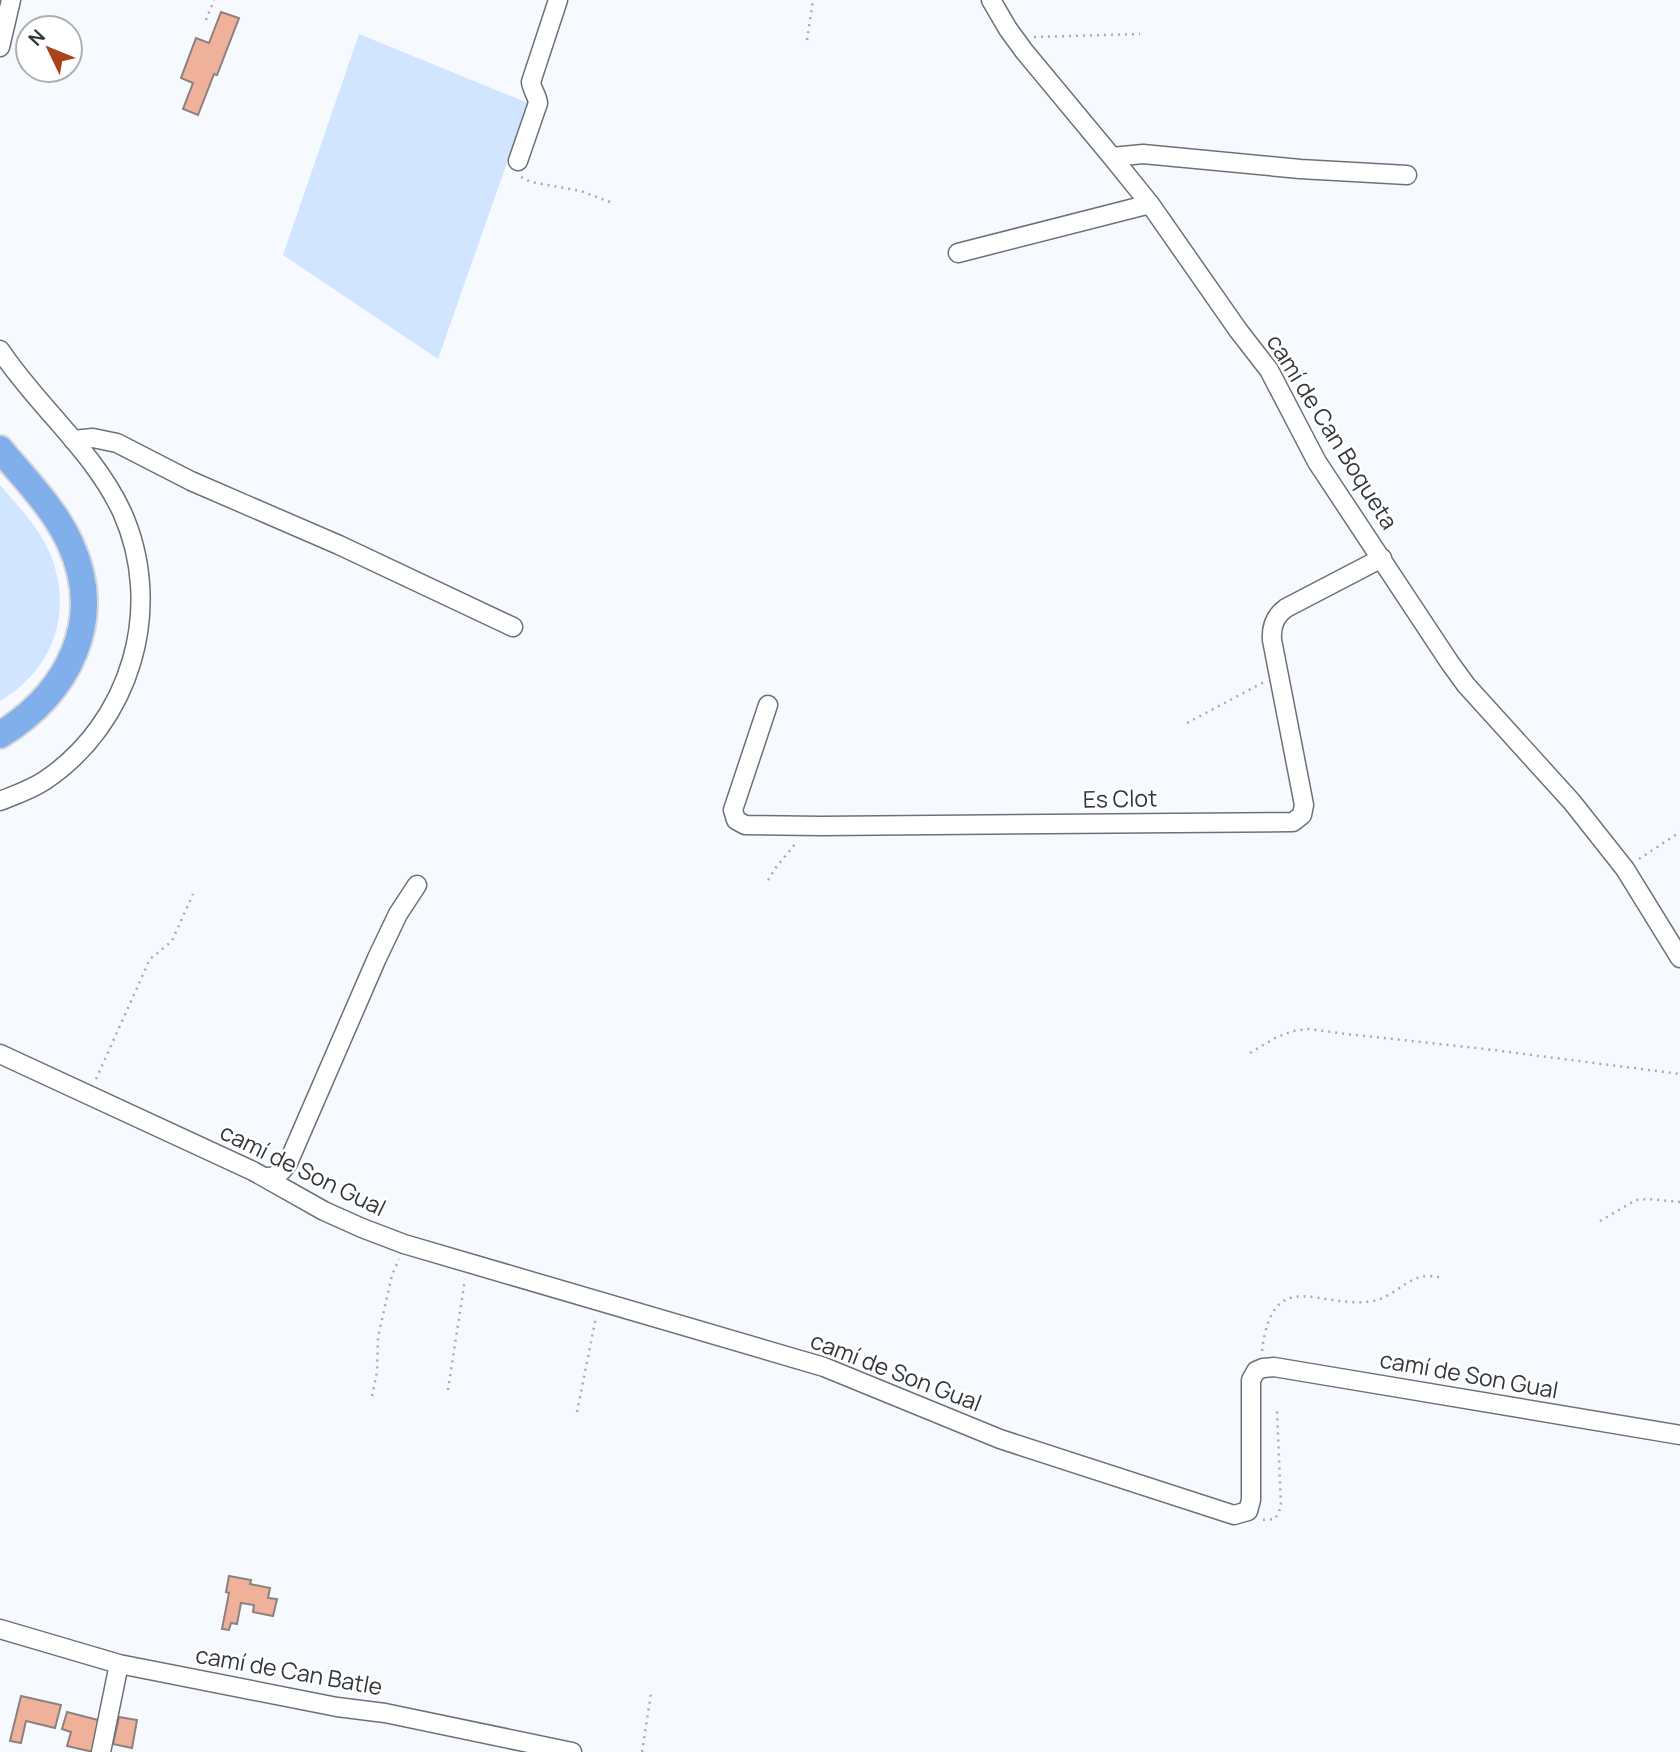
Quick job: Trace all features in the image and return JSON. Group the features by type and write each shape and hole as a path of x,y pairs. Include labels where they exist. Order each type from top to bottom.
{"highway":[{"path":"0,449 64,531 79,569 83,606 79,637 64,674 40,705 16,726 0,735"},
{"path":"0,472 41,522 55,546 66,580 69,609 63,643 49,670 25,698 0,716"}],"street":[{"path":"0,47 11,0"},
{"path":"518,161 538,103 531,82 558,0"},
{"name":"camí de Can Boqueta","path":"991,0 1024,51 1150,205 1269,370 1317,462 1466,685 1572,803 1625,869 1680,958"},
{"path":"1112,157 1143,154 1300,169 1407,175"},
{"path":"958,253 1150,205"},
{"path":"0,351 20,379 73,440 109,490 134,545 139,588 138,631 130,670 118,699 103,723 74,756 43,781 0,801"},
{"path":"73,440 93,438 117,443 191,481 339,545 513,628"},
{"name":"Es Clot","path":"768,705 733,810 736,820 745,825 1287,823 1302,815 1304,805 1271,632 1274,622 1281,612 1382,558"},
{"path":"264,1177 278,1175 288,1163 382,947 398,914 417,886"},
{"name":"camí de Son Gual","path":"0,1054 264,1177 324,1211 404,1244 824,1367 1000,1439 1234,1515 1248,1511"},
{"name":"camí de Son Gual","path":"1263,1368 1274,1367 1680,1436"},
{"path":"1248,1511 1251,1500 1251,1380 1256,1371 1263,1368"},
{"name":"camí de Can Batle","path":"0,1629 119,1664 338,1707 385,1713 572,1752"},
{"path":"101,1752 119,1664"}],"path":[{"path":"206,20 214,0"},
{"path":"807,40 813,0"},
{"path":"1008,29 1028,37 1140,34"},
{"path":"518,161 518,173 526,180 581,191 610,202"},
{"path":"1187,723 1269,679 1277,666"},
{"path":"1625,869 1680,832"},
{"path":"768,880 795,844"},
{"path":"89,1095 150,959 172,941 193,894"},
{"path":"1250,1053 1275,1038 1293,1031 1309,1029 1680,1074"},
{"path":"1600,1221 1636,1200 1680,1202"},
{"path":"372,1396 377,1372 378,1337 393,1275 404,1244"},
{"path":"448,1390 468,1262"},
{"path":"1263,1368 1263,1346 1270,1318 1275,1309 1288,1298 1304,1295 1374,1301 1385,1298 1420,1278 1444,1278"},
{"path":"577,1412 599,1300"},
{"path":"1248,1511 1269,1521 1275,1519 1281,1507 1277,1410"},
{"path":"642,1752 651,1694"}],"shaded area":[{"path":"359,34 528,103 438,359 283,255"},
{"path":"0,485 30,520 49,550 58,582 60,602 53,641 44,658 18,689 0,701"}],"building":[{"path":"221,12 239,18 198,115 183,109 193,83 181,78 196,38 209,43"},
{"path":"229,1576 251,1580 250,1584 270,1588 268,1598 277,1599 273,1616 253,1612 254,1605 241,1603 237,1624 231,1623 229,1630 222,1629 229,1593 226,1592"},
{"path":"21,1696 61,1705 55,1728 26,1721 21,1743 10,1741"},
{"path":"67,1712 102,1721 93,1752 67,1746 71,1732 62,1729"},
{"path":"119,1717 137,1720 132,1748 113,1744"}]}
